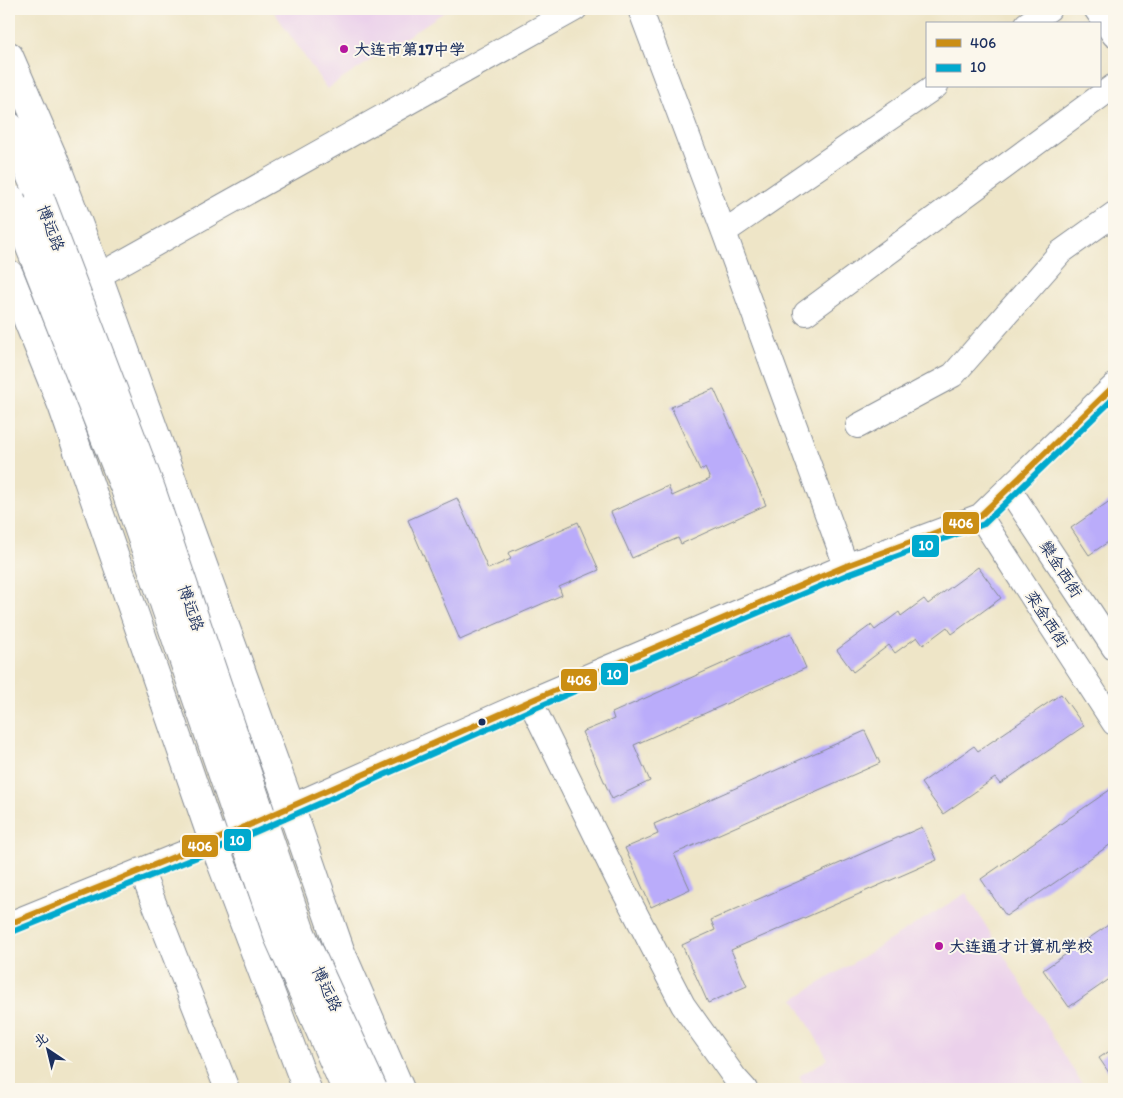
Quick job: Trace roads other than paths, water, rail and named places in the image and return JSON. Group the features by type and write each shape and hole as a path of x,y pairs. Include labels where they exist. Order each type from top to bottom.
{"main road":[{"path":"9,56 54,160 98,276 291,808 340,950 400,1089"},
{"name":"博远路","path":"9,126 40,198 151,489 301,933 373,1089"},
{"path":"10,196 125,489 278,936 346,1089"},
{"path":"9,274 62,405 213,841 308,1089"}],"street":[{"path":"98,276 574,9"},
{"path":"640,9 846,566"},
{"path":"1030,22 1049,9"},
{"path":"1096,9 1114,35"},
{"path":"806,313 1114,86"},
{"path":"724,232 933,88"},
{"path":"858,426 953,375 1061,252 1114,214"},
{"path":"9,924 291,808 530,701 846,566 980,516 1114,386"},
{"name":"欒金西街","path":"1009,489 1114,648"},
{"name":"栾金西街","path":"980,516 1114,723"},
{"path":"530,701 617,878 683,1006 745,1089"},
{"path":"142,870 227,1089"}],"place":[{"name":"大连市第17中学","path":"344,49"},
{"name":"大连通才计算机学校","path":"939,946"}]}
